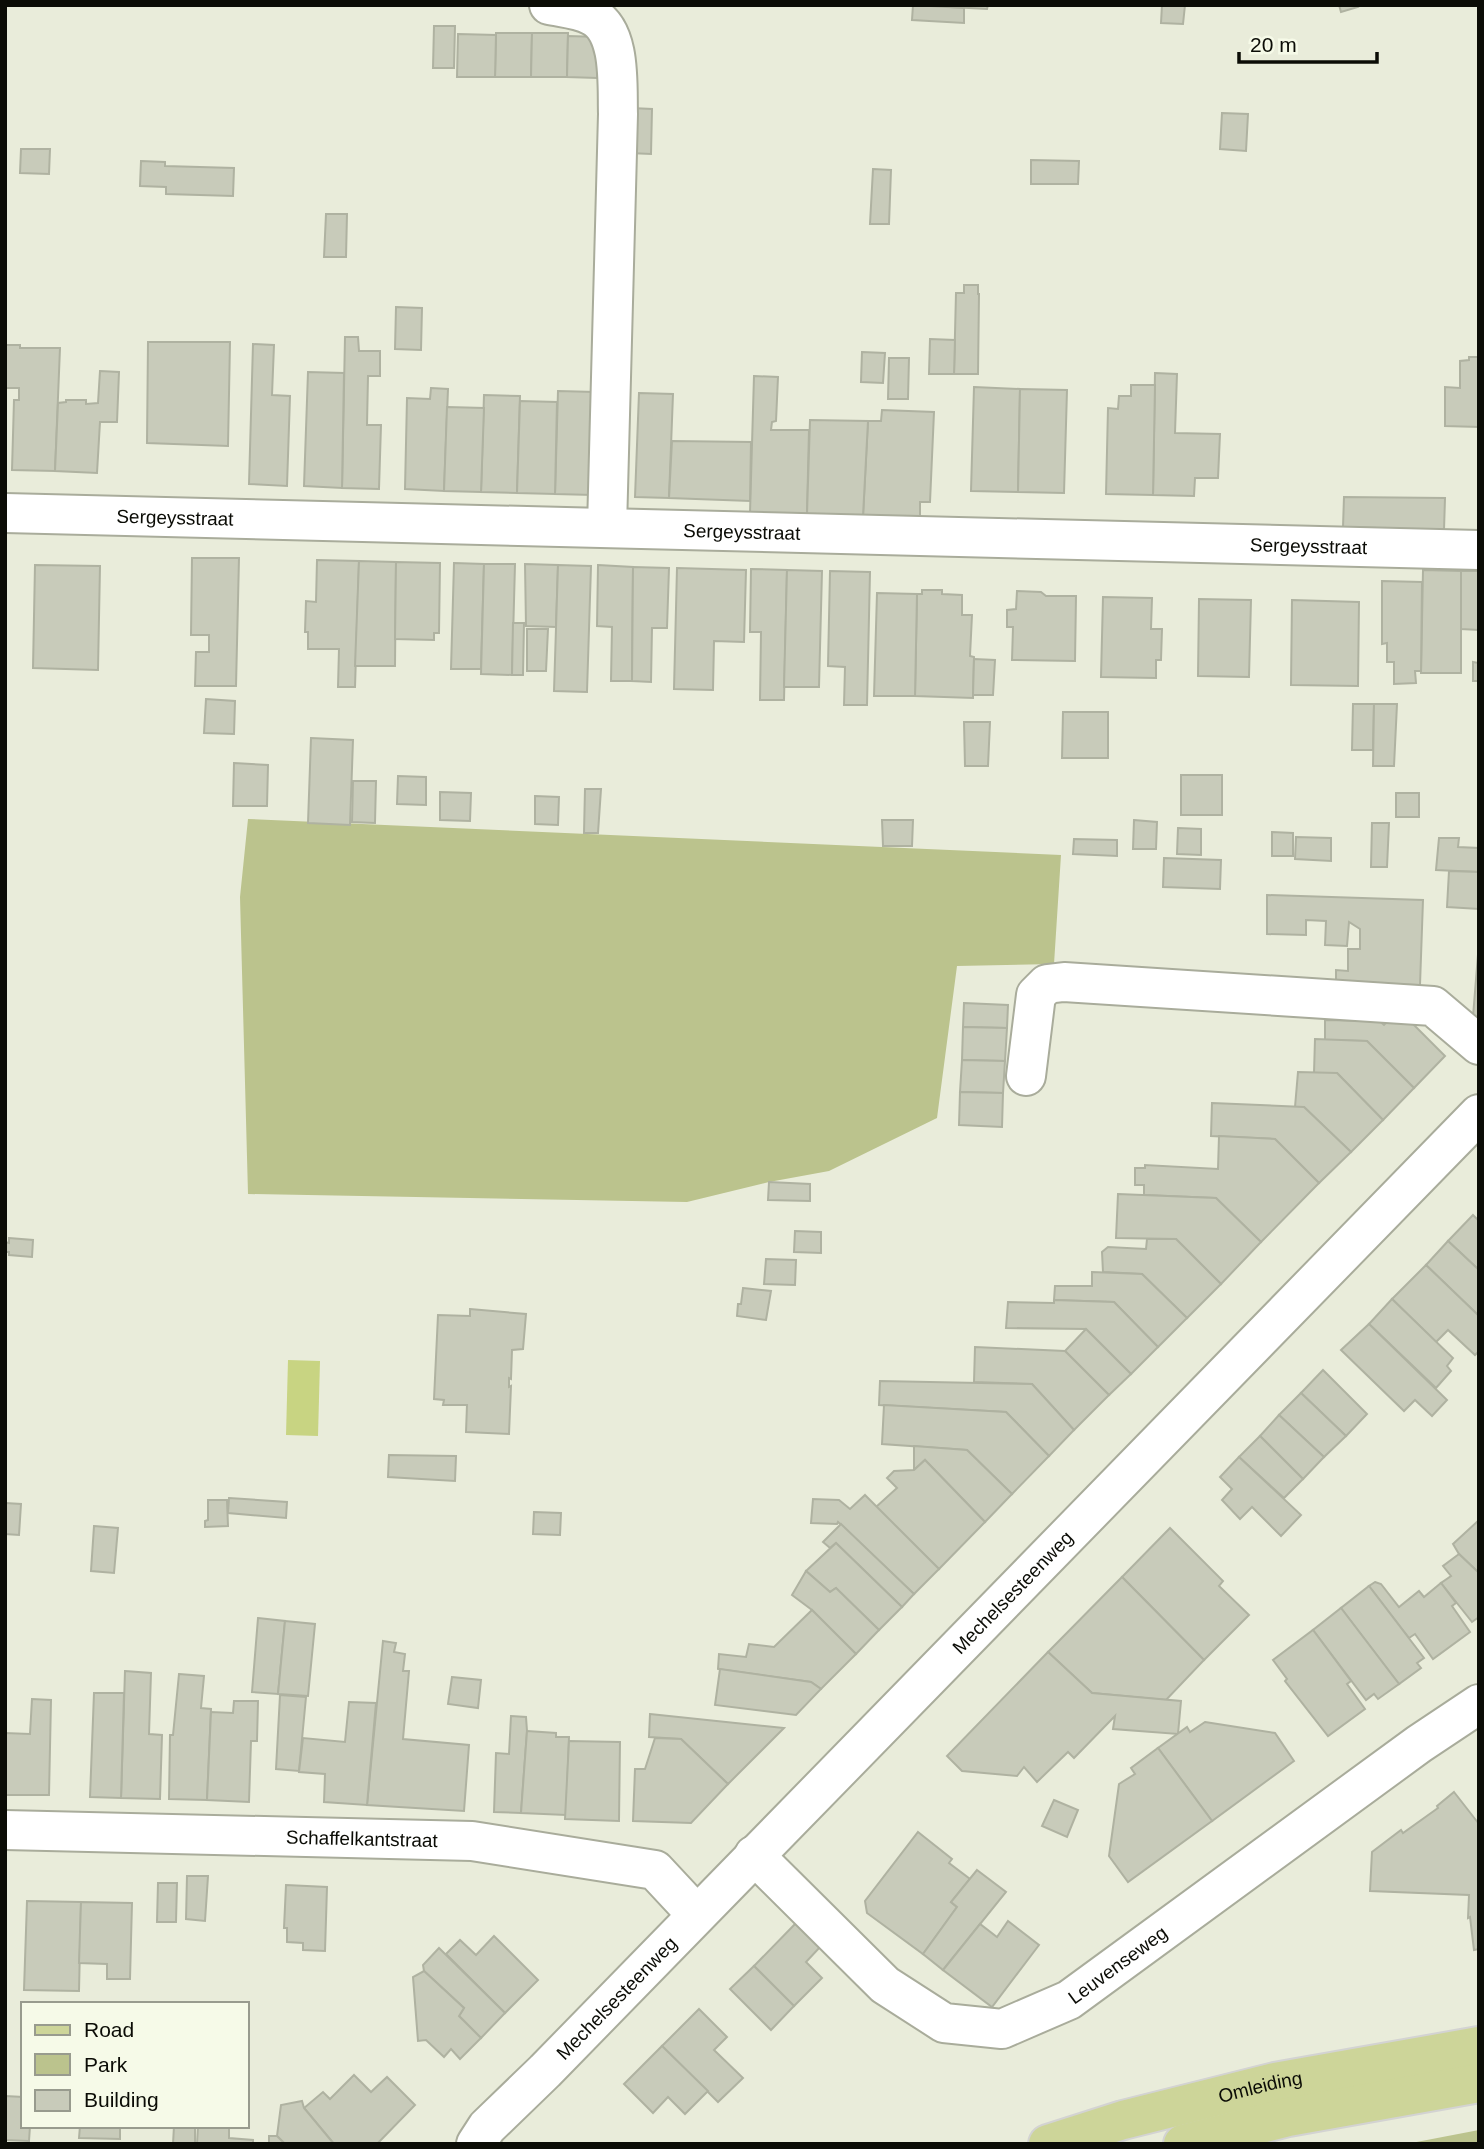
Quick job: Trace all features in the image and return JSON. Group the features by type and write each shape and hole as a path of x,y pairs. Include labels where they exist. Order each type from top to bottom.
{"main road":[{"name":"Omleiding","path":"1048,2144 1123,2120 1275,2082 1479,2046"},
{"name":"Omleiding","path":"1182,2144 1288,2118 1479,2082"}],"street":[{"path":"549,5 577,10 601,22 616,54 618,114 607,528"},
{"name":"Sergeysstraat","path":"5,513 1479,550"},
{"path":"1026,1076 1036,995 1047,984 1064,982 1433,1006 1479,1045"},
{"name":"Mechelsesteenweg","path":"476,2144 487,2127 545,2071 1479,1114"},
{"name":"Leuvenseweg","path":"754,1855 885,1984 944,2023 1002,2029 1069,2000 1419,1744 1479,1704"},
{"name":"Schaffelkantstraat","path":"5,1830 472,1841 655,1870 696,1914"},
{"name":"Mechelsesteenweg","path":"508,2144 545,2071"}],"green space":[{"path":"248,819 1061,855 1054,964 957,966 937,1118 829,1171 687,1202 248,1194 240,897"},
{"path":"1479,2130 1479,2144 1406,2144"}],"shaded area":[{"path":"288,1360 320,1361 318,1436 286,1435"}],"building":[{"path":"913,5 964,8 964,23 912,20"},
{"path":"951,5 988,5 987,9"},
{"path":"1162,5 1185,5 1183,24 1161,23"},
{"path":"1339,5 1357,5 1358,7 1341,12"},
{"path":"434,26 455,26 454,68 433,68"},
{"path":"496,33 532,33 531,77 495,77"},
{"path":"532,33 568,33 567,77 531,77"},
{"path":"458,34 496,35 495,77 457,77"},
{"path":"568,36 599,37 597,78 567,77"},
{"path":"631,108 652,109 651,154 629,153"},
{"path":"1222,113 1248,114 1246,151 1220,149"},
{"path":"21,149 50,149 49,174 20,173"},
{"path":"1031,160 1079,161 1078,184 1031,184"},
{"path":"141,161 165,162 165,166 234,168 233,196 166,194 166,187 140,186"},
{"path":"873,169 891,170 889,224 870,224"},
{"path":"326,214 347,214 346,257 324,257"},
{"path":"964,285 978,285 978,374 954,374 956,293 964,293"},
{"path":"396,307 422,308 421,350 395,349"},
{"path":"345,337 358,337 359,351 380,351 380,376 368,376 367,425 381,425 379,489 342,488"},
{"path":"930,339 955,340 954,374 929,374"},
{"path":"148,342 230,342 228,446 147,443"},
{"path":"253,344 274,345 272,395 290,396 287,486 249,484"},
{"path":"5,345 20,345 20,348 60,348 55,471 12,470 14,400 19,400 19,388 5,388"},
{"path":"862,352 885,353 883,383 861,382"},
{"path":"1469,357 1479,357 1479,427 1445,426 1445,387 1460,388 1460,361 1469,360"},
{"path":"889,358 909,358 908,399 888,399"},
{"path":"100,371 119,372 117,422 100,422 97,473 55,471 58,403 66,400 86,400 86,404 98,403"},
{"path":"308,372 344,373 342,488 304,486"},
{"path":"1155,373 1177,374 1175,433 1220,434 1218,478 1195,478 1194,496 1153,495"},
{"path":"754,376 778,377 776,421 772,422 771,430 809,430 807,514 750,513"},
{"path":"1131,385 1155,385 1153,495 1106,494 1108,408 1118,409 1119,396 1131,396"},
{"path":"974,387 1020,389 1018,492 971,491"},
{"path":"431,388 448,389 444,491 405,489 407,398 430,399"},
{"path":"1020,389 1067,390 1064,493 1018,492"},
{"path":"558,391 595,392 593,495 555,494"},
{"path":"639,393 673,394 669,498 635,497"},
{"path":"484,395 520,396 517,493 481,492"},
{"path":"520,401 557,402 555,494 517,493"},
{"path":"447,407 484,408 481,492 444,491"},
{"path":"882,410 934,412 930,502 920,502 920,518 863,516 868,421 881,421"},
{"path":"810,420 868,421 863,516 807,514"},
{"path":"672,441 751,442 750,501 669,498"},
{"path":"1344,497 1445,498 1444,530 1343,527"},
{"path":"192,558 239,558 236,686 195,686 196,652 209,652 209,635 191,635"},
{"path":"317,560 359,561 355,687 338,687 339,649 308,649 308,632 305,632 306,601 316,602"},
{"path":"359,561 396,562 395,666 355,666"},
{"path":"396,562 440,563 439,633 434,633 434,640 395,639"},
{"path":"454,563 484,564 481,669 451,669"},
{"path":"484,564 515,564 512,675 481,674"},
{"path":"525,564 558,565 556,627 526,626"},
{"path":"35,565 100,566 98,670 33,668"},
{"path":"558,565 591,566 587,692 554,691"},
{"path":"598,565 633,567 632,681 611,681 612,627 597,626"},
{"path":"633,567 669,568 667,628 652,628 651,682 632,681"},
{"path":"677,568 746,570 744,642 714,641 713,690 674,689"},
{"path":"751,569 787,570 784,700 760,700 761,632 750,632"},
{"path":"787,570 822,571 819,687 784,687"},
{"path":"1423,570 1461,571 1461,673 1421,673"},
{"path":"830,571 870,572 867,705 844,705 845,667 828,666"},
{"path":"1461,571 1479,571 1479,630 1461,629"},
{"path":"1382,581 1422,582 1421,671 1415,671 1416,683 1394,684 1394,662 1387,662 1387,643 1382,644"},
{"path":"922,590 942,590 942,594 962,595 962,615 972,615 970,656 974,657 973,698 915,696 917,594 922,594"},
{"path":"1017,591 1041,592 1046,596 1076,596 1075,661 1012,660 1013,627 1007,627 1007,610 1016,609"},
{"path":"877,593 917,594 915,696 874,696"},
{"path":"1103,597 1152,598 1151,629 1162,629 1161,660 1156,660 1156,678 1101,677"},
{"path":"1199,599 1251,600 1249,677 1198,676"},
{"path":"1292,600 1359,602 1358,686 1291,685"},
{"path":"513,623 524,623 523,675 512,675"},
{"path":"527,629 548,629 546,671 527,671"},
{"path":"974,659 995,660 993,695 973,695"},
{"path":"1473,662 1479,663 1479,681 1473,681"},
{"path":"206,699 235,701 234,734 204,733"},
{"path":"1353,704 1374,704 1373,750 1352,750"},
{"path":"1374,704 1397,704 1394,766 1373,766"},
{"path":"1063,712 1108,712 1108,758 1062,758"},
{"path":"964,722 990,722 988,766 965,766"},
{"path":"311,738 353,740 350,825 308,823"},
{"path":"234,763 268,765 267,806 233,806"},
{"path":"1181,775 1222,775 1222,815 1181,815"},
{"path":"398,776 426,777 426,805 397,804"},
{"path":"353,781 376,781 375,823 352,822"},
{"path":"585,789 601,789 598,833 584,833"},
{"path":"440,792 471,793 470,821 440,820"},
{"path":"1396,793 1419,793 1419,817 1396,817"},
{"path":"535,796 559,797 558,825 535,824"},
{"path":"882,820 913,820 912,846 883,846"},
{"path":"1134,820 1157,822 1156,849 1133,849"},
{"path":"1372,823 1389,823 1387,867 1371,867"},
{"path":"1178,828 1201,829 1201,855 1177,854"},
{"path":"1272,832 1293,833 1293,856 1272,856"},
{"path":"1296,837 1331,838 1331,861 1295,859"},
{"path":"1439,838 1459,838 1458,847 1479,848 1479,872 1436,870"},
{"path":"1074,839 1117,840 1117,856 1073,854"},
{"path":"1164,858 1221,860 1220,889 1163,887"},
{"path":"1449,871 1479,872 1479,909 1447,907"},
{"path":"1267,895 1423,900 1420,985 1336,983 1336,970 1348,971 1348,949 1360,949 1360,929 1349,922 1347,946 1325,945 1326,921 1306,920 1306,935 1267,934"},
{"path":"1479,942 1479,1023 1472,1029"},
{"path":"964,1003 1008,1005 1007,1028 963,1027"},
{"path":"1399,1010 1445,1056 1414,1088 1367,1041 1325,1040 1325,1020 1370,1021 1375,1017 1384,1025"},
{"path":"963,1027 1007,1028 1005,1061 962,1060"},
{"path":"1315,1039 1367,1041 1414,1088 1383,1120 1337,1073 1314,1073"},
{"path":"962,1060 1005,1061 1003,1093 960,1092"},
{"path":"1298,1072 1337,1073 1383,1120 1351,1152 1304,1107 1295,1107"},
{"path":"960,1092 1003,1093 1002,1127 959,1125"},
{"path":"1212,1103 1304,1107 1351,1152 1319,1183 1275,1139 1211,1136"},
{"path":"1219,1136 1275,1139 1319,1183 1261,1242 1216,1198 1144,1195 1144,1185 1135,1185 1135,1168 1145,1168 1145,1165 1218,1169"},
{"path":"769,1182 810,1184 810,1201 768,1200"},
{"path":"1118,1194 1216,1198 1261,1242 1221,1284 1176,1239 1116,1238"},
{"path":"1473,1215 1479,1221 1479,1270 1448,1241"},
{"path":"795,1231 821,1232 821,1253 794,1252"},
{"path":"9,1238 33,1240 32,1257 9,1255 9,1252 5,1252 5,1242 9,1243"},
{"path":"1147,1239 1176,1239 1221,1284 1187,1318 1142,1274 1103,1272 1102,1252 1108,1247 1146,1249"},
{"path":"1448,1241 1479,1270 1479,1316 1426,1265"},
{"path":"766,1259 796,1260 795,1285 764,1284"},
{"path":"1426,1265 1479,1316 1479,1351 1475,1355 1448,1330 1436,1342 1392,1299"},
{"path":"1092,1272 1142,1274 1187,1318 1158,1347 1114,1302 1054,1300 1055,1286 1092,1286"},
{"path":"743,1288 771,1291 766,1320 737,1316"},
{"path":"1392,1299 1453,1358 1447,1366 1451,1371 1436,1388 1369,1324"},
{"path":"1054,1300 1114,1302 1158,1347 1131,1374 1086,1329 1006,1328 1008,1302 1054,1303"},
{"path":"470,1309 526,1314 523,1349 512,1350 509,1434 466,1432 467,1405 443,1405 444,1400 434,1399 438,1315 470,1316"},
{"path":"1369,1324 1447,1400 1432,1416 1415,1400 1404,1411 1341,1350"},
{"path":"1086,1329 1131,1374 1109,1395 1065,1351"},
{"path":"975,1347 1065,1351 1109,1395 1074,1430 1032,1384 974,1382"},
{"path":"1323,1370 1367,1414 1346,1436 1301,1393"},
{"path":"880,1381 1032,1384 1074,1430 1049,1456 1006,1412 879,1405"},
{"path":"1301,1393 1346,1436 1324,1457 1279,1415"},
{"path":"884,1405 1006,1412 1049,1456 1012,1494 967,1450 882,1444"},
{"path":"1279,1415 1324,1457 1303,1479 1260,1436"},
{"path":"1260,1436 1303,1479 1284,1498 1239,1457"},
{"path":"914,1446 967,1450 1012,1494 985,1522 925,1460 914,1470"},
{"path":"389,1455 456,1456 455,1481 388,1477"},
{"path":"1239,1457 1301,1515 1281,1536 1252,1507 1240,1519 1222,1500 1232,1489 1220,1477"},
{"path":"925,1460 985,1522 939,1569 876,1507 897,1488 887,1478 894,1471 914,1470"},
{"path":"865,1495 939,1569 914,1594 838,1522 811,1523 813,1499 839,1500 850,1509"},
{"path":"229,1498 287,1502 286,1518 228,1513"},
{"path":"208,1500 227,1500 228,1526 205,1527 205,1521 208,1520"},
{"path":"5,1503 21,1504 19,1535 5,1534"},
{"path":"534,1512 561,1513 560,1535 533,1534"},
{"path":"1479,1520 1479,1573 1459,1554 1453,1544"},
{"path":"841,1524 914,1594 902,1607 836,1543 830,1548 823,1542"},
{"path":"94,1526 118,1528 114,1573 91,1571"},
{"path":"1170,1528 1223,1581 1219,1586 1249,1615 1204,1660 1122,1577"},
{"path":"836,1543 902,1607 879,1630 836,1588 830,1592 806,1571"},
{"path":"1459,1554 1479,1573 1479,1617 1472,1622 1441,1583 1451,1576 1443,1566"},
{"path":"806,1571 830,1592 836,1588 879,1630 856,1654 812,1610 792,1595"},
{"path":"1122,1577 1204,1660 1166,1700 1092,1693 1048,1652"},
{"path":"1375,1582 1381,1584 1399,1607 1419,1591 1424,1597 1441,1583 1456,1603 1452,1606 1470,1632 1433,1659 1415,1634 1409,1638 1369,1586"},
{"path":"1369,1586 1424,1658 1417,1663 1421,1668 1399,1684 1341,1608"},
{"path":"1341,1608 1399,1684 1378,1699 1374,1694 1366,1700 1313,1630"},
{"path":"812,1610 856,1654 821,1689 811,1682 718,1669 719,1654 746,1657 749,1644 774,1647"},
{"path":"258,1618 285,1621 278,1694 252,1692"},
{"path":"285,1621 315,1624 308,1696 278,1694"},
{"path":"1313,1630 1351,1681 1347,1684 1365,1709 1328,1736 1285,1681 1287,1679 1273,1660"},
{"path":"383,1641 396,1643 394,1652 405,1654 403,1671 409,1671 403,1739 469,1745 464,1811 367,1805"},
{"path":"1048,1652 1092,1693 1181,1701 1178,1734 1113,1729 1115,1716 1074,1758 1068,1752 1037,1782 1024,1767 1017,1776 962,1771 947,1756"},
{"path":"720,1669 811,1682 821,1689 796,1715 715,1705"},
{"path":"125,1671 151,1673 149,1734 162,1735 160,1799 121,1798"},
{"path":"179,1674 204,1676 201,1708 211,1709 207,1800 169,1799 170,1735 173,1735"},
{"path":"452,1677 481,1680 478,1708 448,1704"},
{"path":"94,1693 124,1693 121,1798 90,1797"},
{"path":"280,1695 306,1697 299,1771 276,1769"},
{"path":"32,1699 51,1700 49,1795 5,1795 5,1733 30,1734"},
{"path":"234,1701 258,1701 257,1741 251,1741 249,1802 207,1800 211,1712 233,1713"},
{"path":"349,1702 376,1703 367,1805 324,1802 325,1774 299,1772 303,1738 345,1742"},
{"path":"650,1714 784,1728 728,1784 681,1739 649,1737"},
{"path":"511,1716 526,1717 521,1813 494,1812 496,1753 509,1754"},
{"path":"1205,1722 1275,1733 1294,1761 1212,1821 1158,1748 1187,1727 1190,1732"},
{"path":"527,1731 556,1733 556,1737 569,1737 566,1815 521,1813"},
{"path":"655,1738 681,1739 728,1784 691,1823 633,1821 635,1769 645,1769"},
{"path":"569,1741 620,1742 619,1821 565,1819"},
{"path":"1158,1748 1212,1821 1128,1882 1109,1856 1119,1784 1135,1774 1131,1768"},
{"path":"1454,1792 1479,1824 1479,1949 1474,1950 1470,1917 1468,1918 1469,1895 1370,1891 1372,1852 1401,1830 1403,1833 1438,1808 1437,1806"},
{"path":"1054,1800 1078,1810 1067,1837 1042,1826"},
{"path":"918,1832 952,1859 949,1863 970,1879 951,1902 957,1907 923,1954 867,1913 865,1901"},
{"path":"977,1870 1006,1892 943,1970 923,1954 957,1907 951,1902"},
{"path":"187,1876 208,1876 205,1921 186,1919"},
{"path":"158,1883 177,1883 176,1922 157,1922"},
{"path":"286,1885 327,1887 325,1951 303,1950 303,1943 287,1942 287,1928 284,1928"},
{"path":"27,1901 81,1902 79,1991 24,1990"},
{"path":"81,1902 132,1903 130,1979 107,1979 107,1964 79,1963"},
{"path":"1008,1921 1039,1945 992,2007 943,1970 980,1924 997,1937"},
{"path":"797,1922 821,1946 806,1962 822,1978 794,2006 754,1966"},
{"path":"494,1936 538,1980 505,2013 446,1954 460,1940 476,1955"},
{"path":"439,1948 505,2013 481,2038 459,2016 464,2008 424,1971 423,1965"},
{"path":"754,1966 794,2006 771,2030 730,1989"},
{"path":"424,1971 464,2008 459,2016 481,2038 460,2059 451,2049 444,2057 426,2040 418,2041 413,1977"},
{"path":"699,2009 727,2037 714,2050 743,2078 718,2102 662,2046"},
{"path":"662,2046 708,2091 685,2114 668,2097 653,2113 624,2084"},
{"path":"354,2075 371,2092 387,2077 415,2105 377,2144 334,2144 304,2108 323,2092 330,2099"},
{"path":"5,2096 21,2097 21,2128 30,2128 29,2141 5,2140"},
{"path":"302,2101 304,2108 334,2144 285,2144 277,2136 281,2105"},
{"path":"80,2128 120,2128 120,2139 79,2138"},
{"path":"174,2128 195,2128 195,2144 173,2144"},
{"path":"198,2128 229,2128 229,2138 253,2140 253,2144 197,2144"},
{"path":"269,2136 277,2136 285,2144 269,2144"}]}
